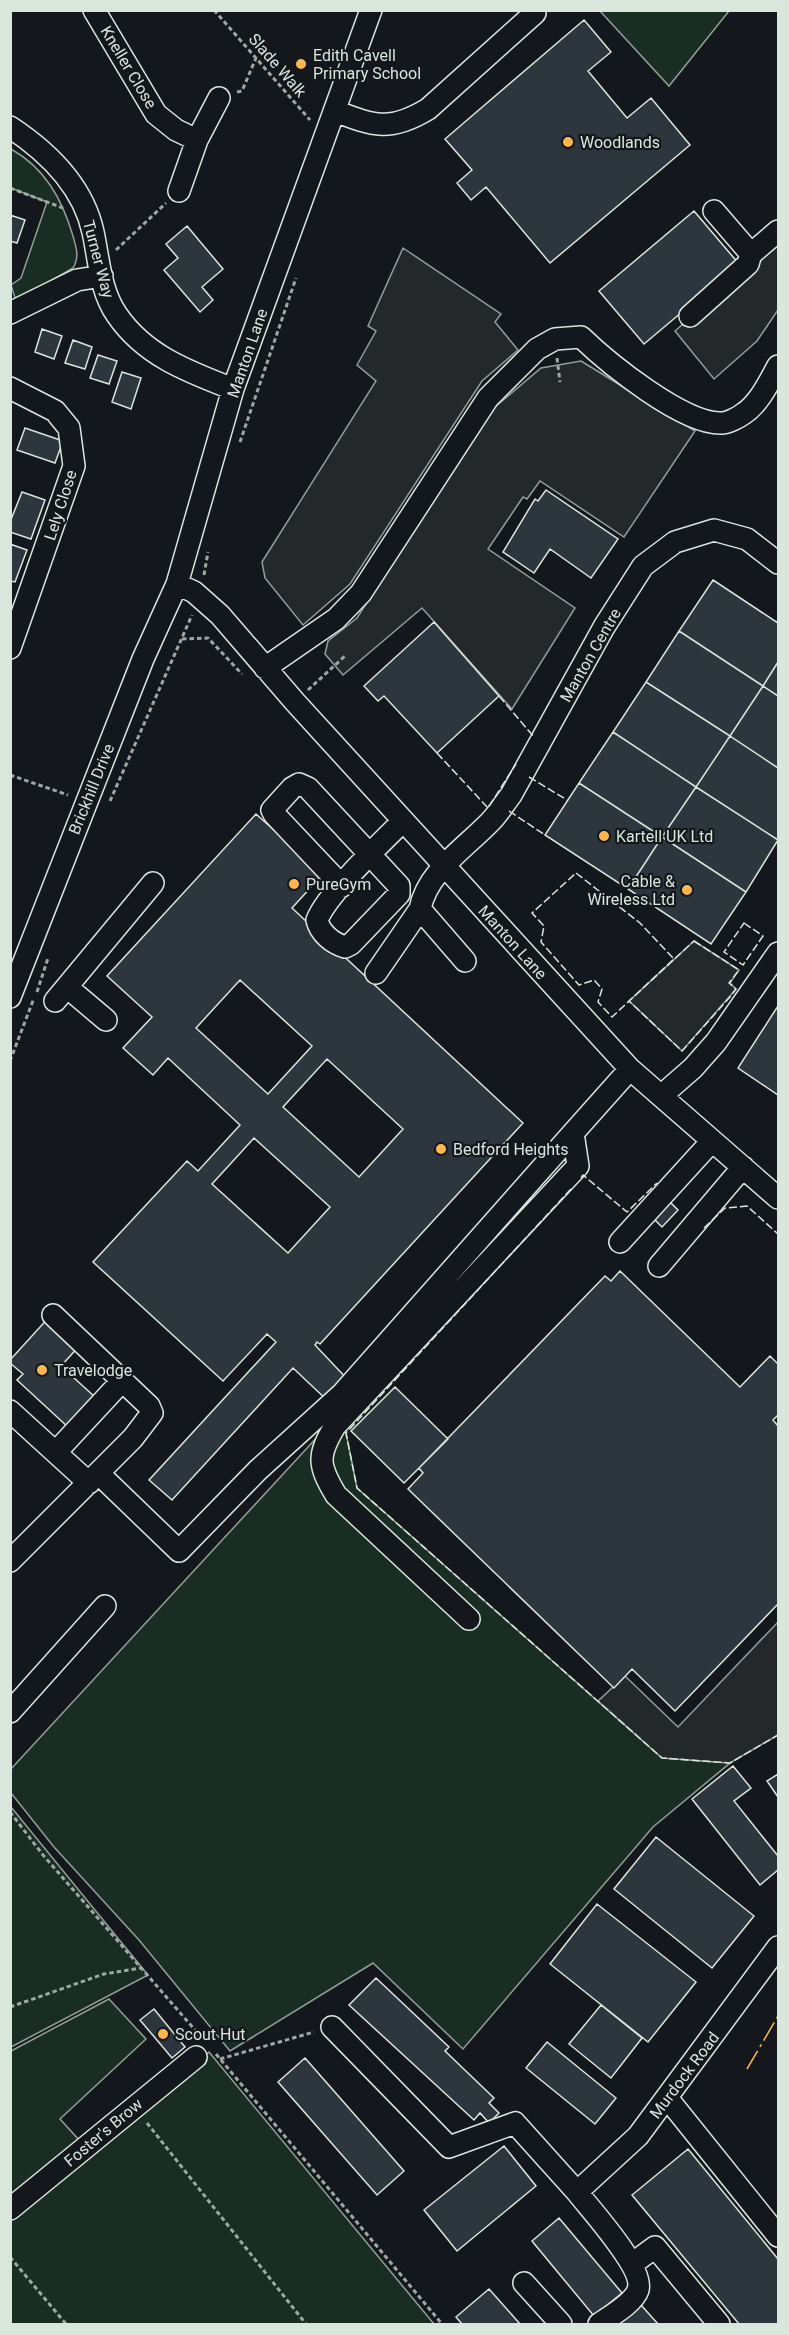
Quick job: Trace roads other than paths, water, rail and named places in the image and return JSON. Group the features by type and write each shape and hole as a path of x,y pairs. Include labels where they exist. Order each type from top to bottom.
{"street":[{"name":"Kneller Close","path":"94,10 156,114 176,130 197,140"},
{"name":"Manton Lane","path":"371,10 233,389 177,584 200,597 220,615 295,702 630,1069 778,1198"},
{"path":"331,120 371,125 411,119 428,109 535,13"},
{"path":"179,190 197,140 219,98"},
{"name":"Turner Way","path":"10,127 38,145 81,199 88,216 100,271 116,315 155,354 184,370 233,389"},
{"path":"690,316 748,264 765,243 714,211"},
{"path":"10,313 100,271"},
{"path":"265,668 336,619 361,593 488,398 518,365 546,344 555,339 581,337 612,366 682,411 701,420 723,423 744,414 750,408 778,366"},
{"name":"Lely Close","path":"10,388 55,411 69,428 74,466 10,648"},
{"name":"Manton Centre","path":"376,973 420,909 423,895 445,867 492,820 511,795 604,627 643,566 675,542 714,530 747,539 778,563"},
{"name":"Brickhill Drive","path":"10,997 143,659 177,584"},
{"path":"342,886 274,814 272,810 275,805 299,784 308,788 372,854 399,886 399,894 351,944 345,947 335,944 322,931 317,920 342,886 372,854 403,821"},
{"path":"106,1020 61,994 153,883"},
{"path":"420,909 465,961"},
{"path":"661,1096 693,1068 716,1042 778,953"},
{"path":"10,1411 56,1452 94,1478 179,1551 258,1470 321,1415 349,1387 630,1069"},
{"path":"469,1619 336,1494 322,1472 321,1449 335,1426 578,1166 573,1133"},
{"path":"620,1242 712,1141"},
{"path":"659,1266 743,1167"},
{"path":"10,1561 144,1426 152,1413 149,1406 53,1315"},
{"path":"56,1452 122,1381"},
{"path":"10,1712 105,1606"},
{"name":"Murdock Road","path":"577,2192 638,2136 668,2099 778,1947"},
{"path":"332,2027 449,2147 515,2123 577,2192 632,2264 639,2279 638,2291 599,2325"},
{"name":"Foster's Brow","path":"10,2209 196,2057"},
{"path":"668,2099 778,2236"},
{"path":"632,2264 655,2247 719,2325"},
{"path":"524,2283 561,2325"}],"place":[{"name":"Edith Cavell Primary School","path":"301,64"},
{"name":"Woodlands","path":"568,142"},
{"name":"Kartell UK Ltd","path":"604,836"},
{"name":"PureGym","path":"294,884"},
{"name":"Cable & Wireless Ltd","path":"687,890"},
{"name":"Bedford Heights","path":"441,1149"},
{"name":"Travelodge","path":"42,1370"},
{"name":"Scout Hut","path":"163,2034"}]}
